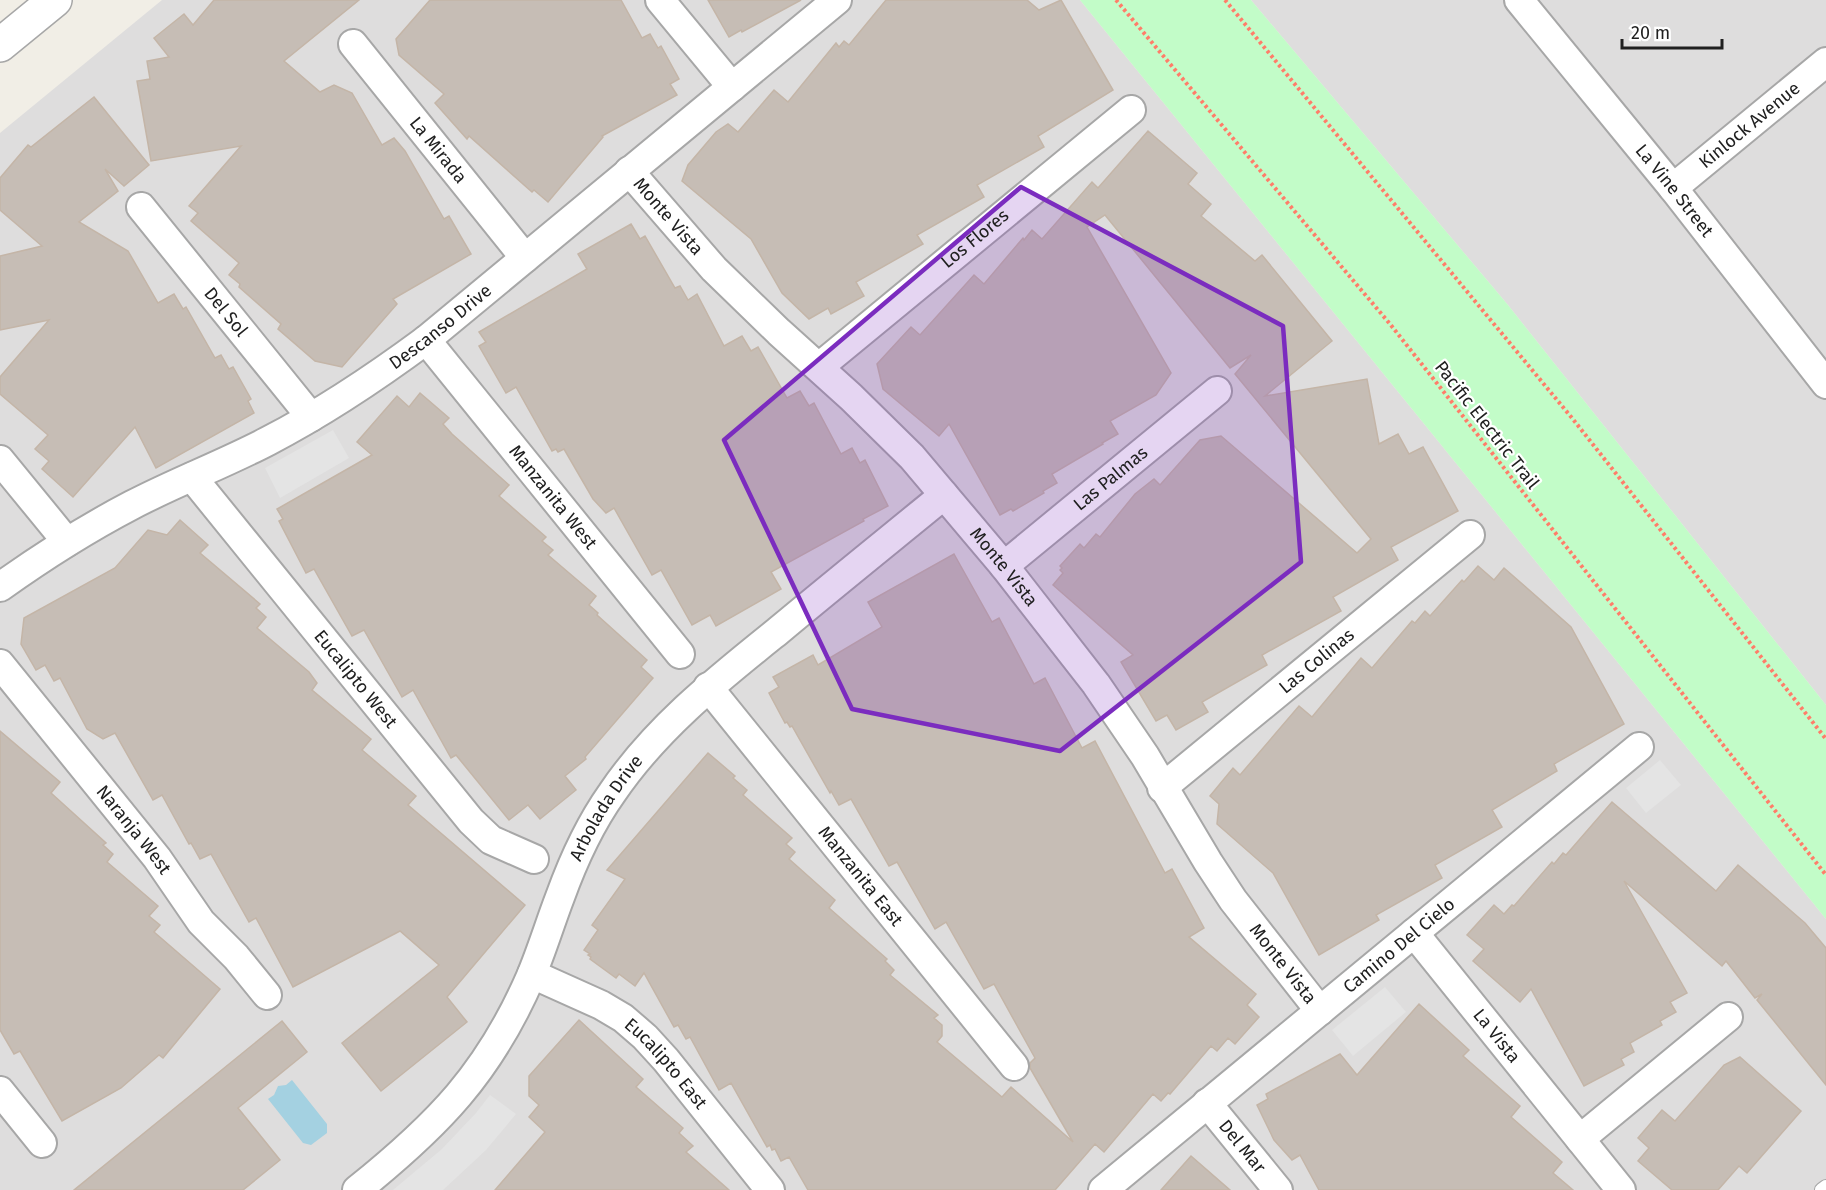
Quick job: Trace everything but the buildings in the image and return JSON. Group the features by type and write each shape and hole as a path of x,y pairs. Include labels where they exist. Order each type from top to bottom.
{"street":[{"path":"0,45 55,0"},
{"path":"660,0 732,87"},
{"name":"Descanso Drive","path":"0,587 67,542 131,505 268,441 311,417 386,369 426,340 837,0"},
{"name":"La Vine Street","path":"1519,0 1673,189 1826,384"},
{"name":"La Mirada","path":"353,45 525,258"},
{"name":"Kinlock Avenue","path":"1673,189 1826,62"},
{"name":"Los Flores","path":"819,367 1131,110"},
{"name":"Monte Vista","path":"629,171 714,268 912,457 1004,566 1102,692 1145,756 1162,788 1233,900 1320,1011"},
{"name":"Del Sol","path":"141,207 311,417"},
{"name":"Manzanita West","path":"426,340 680,654"},
{"name":"Las Palmas","path":"1004,566 1217,391"},
{"path":"0,460 67,542"},
{"name":"Eucalipto West","path":"192,477 471,822 491,840 534,859"},
{"name":"Arbolada Drive","path":"357,1190 407,1149 454,1102 484,1064 502,1035 532,974 573,863 611,794 657,736 708,687 944,495"},
{"name":"Las Colinas","path":"1162,788 1470,536"},
{"name":"Naranja West","path":"0,664 157,858 201,922 236,957 267,995"},
{"name":"Manzanita East","path":"708,687 1014,1066"},
{"name":"Camino Del Cielo","path":"1103,1190 1639,747"},
{"name":"La Vista","path":"1414,933 1621,1190"},
{"name":"Eucalipto East","path":"532,974 601,1005 623,1018 645,1037 770,1190"},
{"path":"1580,1139 1728,1017"},
{"path":"0,1091 42,1143"},
{"name":"Del Mar","path":"1208,1103 1278,1190"}],"lane":[{"path":"1822,1190 1826,1187"}],"path":[{"name":"Pacific Electric Trail","path":"1116,0 1390,324 1826,875"},
{"path":"1226,0 1572,418 1826,739"}],"highlighted area":[{"path":"1021,187 1283,326 1301,562 1060,751 852,709 724,440"}],"shaded area":[{"path":"162,0 1080,0 1826,919 1826,1190 0,1190 0,133"},
{"path":"1251,0 1826,0 1826,705 1508,305"},
{"path":"333,430 349,458 280,498 265,468"},
{"path":"1660,760 1681,785 1646,813 1626,788"},
{"path":"1385,987 1406,1012 1353,1056 1332,1030"},
{"path":"490,1095 516,1114 486,1150 443,1190 393,1190 442,1149"}],"green space":[{"path":"1080,0 1251,0 1508,305 1826,705 1826,919"}],"water":[{"path":"292,1080 327,1124 327,1133 311,1145 303,1143 268,1099 274,1095 278,1086 286,1085"}]}
